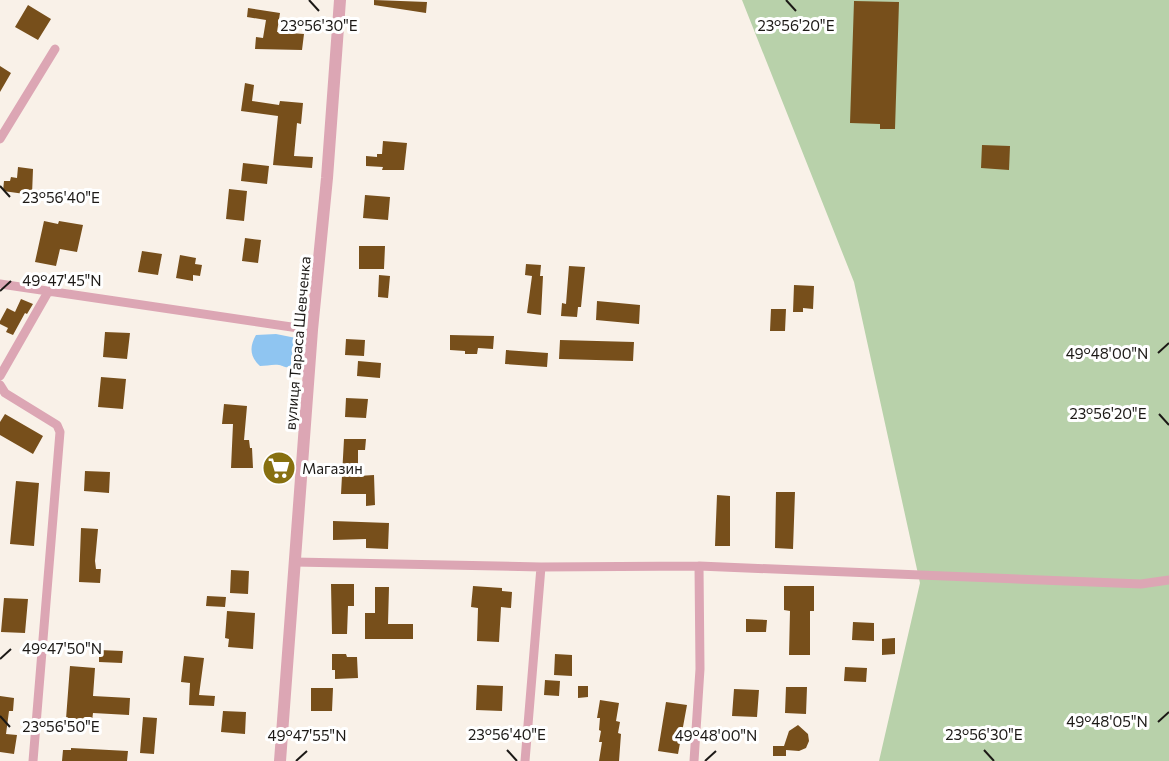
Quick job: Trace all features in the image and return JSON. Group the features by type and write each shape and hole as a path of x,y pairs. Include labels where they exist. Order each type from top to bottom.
{"street":[{"name":"вулиця Тараса Шевченка","path":"280,761 312,330 326,188 340,0"},
{"path":"0,139 55,49"},
{"path":"0,284 312,330"},
{"path":"0,376 48,292"},
{"path":"0,385 5,393 57,425 60,432 33,761"},
{"path":"294,562 541,567 699,566 1141,584 1169,580"},
{"path":"694,761 700,669 699,566"},
{"path":"525,761 541,567"}],"green space":[{"path":"742,0 1169,0 1169,761 879,761 920,583 854,282"}],"water":[{"path":"276,334 296,338 300,346 300,354 296,362 289,367 260,366 252,355 256,335"}],"building":[{"path":"374,0 427,2 426,13 374,5"},
{"path":"854,1 899,2 895,129 880,129 880,124 850,123"},
{"path":"28,5 51,19 38,40 15,27"},
{"path":"248,8 280,13 277,32 304,34 302,50 255,49 256,37 263,38 266,20 247,17"},
{"path":"0,66 11,73 0,92"},
{"path":"245,83 254,85 252,101 279,105 280,101 303,103 301,124 297,123 294,156 313,157 312,168 273,165 278,116 241,111"},
{"path":"383,141 407,143 404,170 382,170 383,167 366,166 366,156 377,157 377,154 382,154"},
{"path":"982,145 1010,146 1009,170 981,168"},
{"path":"243,163 269,166 267,184 241,181"},
{"path":"18,167 33,169 32,195 3,191 4,181 10,181 11,177 17,178"},
{"path":"229,189 247,191 244,221 226,219"},
{"path":"365,195 390,197 388,220 363,218"},
{"path":"44,221 83,225 77,252 60,249 56,266 35,262"},
{"path":"245,238 261,240 258,263 242,261"},
{"path":"359,246 385,246 384,269 359,269"},
{"path":"142,251 162,254 158,275 138,272"},
{"path":"180,255 196,258 195,264 202,265 200,276 193,275 193,281 176,278"},
{"path":"526,264 541,265 540,276 543,276 541,315 527,313 532,276 525,275"},
{"path":"569,266 585,267 581,307 578,307 577,317 561,316 562,303 566,304"},
{"path":"379,275 390,276 388,298 378,297"},
{"path":"794,285 814,286 813,309 803,308 803,312 793,312"},
{"path":"21,299 33,304 27,314 25,313 13,335 6,332 8,328 0,324 0,321 7,308 15,312"},
{"path":"597,301 640,305 639,324 596,320"},
{"path":"771,309 786,309 785,331 770,331"},
{"path":"105,332 130,333 127,359 103,357"},
{"path":"450,335 494,336 493,349 478,348 477,354 450,350"},
{"path":"346,339 365,340 364,356 345,355"},
{"path":"560,340 634,342 633,361 559,359"},
{"path":"506,350 548,353 547,367 505,364"},
{"path":"358,361 381,363 380,378 357,376"},
{"path":"101,377 126,379 123,409 98,407"},
{"path":"346,398 368,399 366,418 345,417"},
{"path":"224,404 247,406 244,440 249,440 250,448 252,448 253,468 231,468 233,424 222,424"},
{"path":"5,414 43,436 33,454 0,435 0,422"},
{"path":"344,439 366,439 365,450 358,450 358,476 374,475 375,505 366,506 366,494 341,494"},
{"name":"Магазин","path":"272,458 287,459 286,478 271,478"},
{"path":"85,471 110,472 109,493 84,491"},
{"path":"16,481 39,483 34,546 10,544"},
{"path":"776,492 795,492 793,549 775,548"},
{"path":"717,495 730,496 730,546 715,546"},
{"path":"333,521 389,523 388,549 366,548 366,539 333,540"},
{"path":"81,528 98,529 95,561 96,569 101,569 100,583 79,582"},
{"path":"231,570 249,571 248,594 230,593"},
{"path":"331,584 354,584 354,606 348,606 347,634 332,634"},
{"path":"473,586 502,588 502,591 512,592 511,608 501,607 499,642 477,641 478,608 471,607"},
{"path":"784,586 814,586 814,611 810,611 810,655 789,655 790,611 784,610"},
{"path":"375,587 389,587 388,624 413,624 413,639 365,639 365,613 375,613"},
{"path":"207,596 226,597 225,607 206,606"},
{"path":"4,598 28,599 25,633 1,632"},
{"path":"227,611 255,613 253,649 228,647 229,639 225,638"},
{"path":"746,619 767,620 766,632 746,632"},
{"path":"853,622 874,623 874,641 852,640"},
{"path":"895,638 895,654 882,655 882,639"},
{"path":"99,650 123,651 122,663 99,662"},
{"path":"332,654 357,657 358,678 335,679 335,670 332,670"},
{"path":"555,654 572,655 572,676 554,675"},
{"path":"184,656 204,658 199,695 215,696 214,706 189,705 190,683 181,682"},
{"path":"70,666 95,668 93,696 130,698 129,715 93,713 92,721 66,719"},
{"path":"845,667 867,668 866,682 844,681"},
{"path":"545,680 560,681 559,696 544,695"},
{"path":"477,685 503,686 502,711 476,710"},
{"path":"578,686 588,686 588,697 578,698"},
{"path":"786,687 807,687 806,714 785,713"},
{"path":"311,688 333,688 332,711 311,711"},
{"path":"734,689 759,690 757,717 732,716"},
{"path":"0,696 14,698 13,711 9,711 6,734 17,735 14,754 0,752"},
{"path":"600,700 619,703 616,721 620,722 618,733 621,734 619,761 599,761 602,742 599,742 600,718 597,718"},
{"path":"666,702 687,705 678,754 658,751"},
{"path":"223,711 246,712 245,734 221,732"},
{"path":"143,717 157,718 154,754 140,753"},
{"path":"798,725 808,734 809,741 806,748 799,751 786,750 786,756 773,756 773,746 784,746 789,731"},
{"path":"71,748 128,751 127,761 62,761 63,750 71,750"}],"place":[{"name":"Магазин","path":"279,468"}]}
